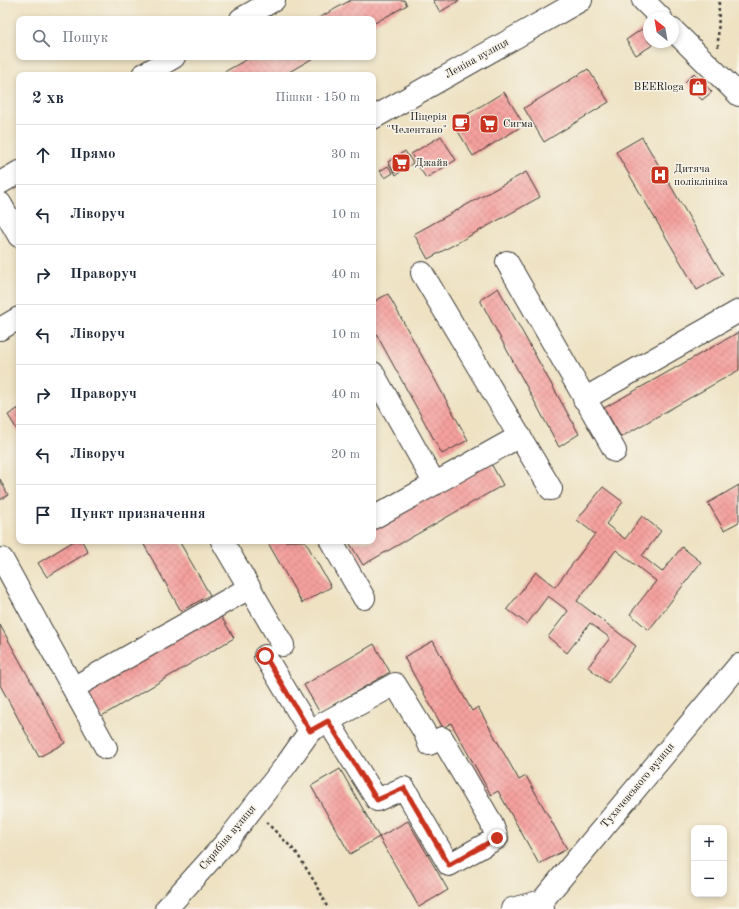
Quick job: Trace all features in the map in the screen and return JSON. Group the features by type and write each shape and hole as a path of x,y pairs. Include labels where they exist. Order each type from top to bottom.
{"street":[{"path":"246,16 274,0"},
{"name":"Леніна вулиця","path":"376,116 581,0"},
{"path":"643,0 655,12"},
{"path":"679,36 739,94"},
{"path":"148,72 169,60"},
{"path":"0,184 16,174"},
{"path":"0,203 16,231"},
{"path":"507,262 615,451"},
{"path":"422,273 520,436 550,489"},
{"path":"584,399 739,311"},
{"path":"0,329 16,320"},
{"path":"376,378 435,484"},
{"path":"376,516 520,436"},
{"path":"224,544 284,645"},
{"path":"334,544 364,598"},
{"path":"0,560 2,559 106,748"},
{"path":"73,688 250,588"},
{"path":"265,656 319,726 377,800 404,788 449,865 497,838 491,822 442,738 429,744 425,733 395,684 319,726"},
{"name":"Тухачевського вулиця","path":"542,905 739,665"},
{"name":"Скрябіна вулиця","path":"166,909 228,840 286,765 319,726"},
{"path":"512,909 542,905"}],"path":[{"path":"717,73 719,0"},
{"path":"253,808 296,852 319,889 328,909"}],"building":[{"path":"351,0 404,0 407,5 376,22 376,16 322,16"},
{"path":"433,0 460,0 440,12"},
{"path":"642,29 643,48 648,48 636,55 626,40"},
{"path":"246,60 310,60 289,72 224,72"},
{"path":"588,69 609,102 544,142 524,108"},
{"name":"BEERloga","path":"694,73 712,92 702,100 685,82"},
{"name":"Сигма","path":"504,92 524,125 473,156 453,123"},
{"path":"441,136 456,160 426,178 411,154"},
{"path":"642,137 723,275 697,290 616,152"},
{"name":"Джайв","path":"405,151 413,163 396,175 388,162"},
{"path":"388,166 393,173 385,178 380,171"},
{"path":"526,172 540,197 428,259 414,234"},
{"path":"498,288 579,434 559,447 480,300"},
{"path":"388,294 468,440 442,454 376,333 376,300"},
{"path":"739,332 739,370 621,437 604,408"},
{"path":"16,410 16,428 8,415"},
{"path":"490,462 503,485 363,565 350,544 376,544 376,526"},
{"path":"0,479 8,495 0,500"},
{"path":"739,485 739,522 724,530 708,503"},
{"path":"603,487 623,502 606,524 625,539 642,516 661,531 642,556 662,572 682,547 701,562 649,630 630,614 656,581 616,550 577,601 636,646 608,683 588,667 610,638 590,623 567,653 548,637 568,611 548,596 527,624 507,609 536,572 555,587 595,534 577,520"},
{"path":"69,544 84,544 88,552 47,577 38,563"},
{"path":"144,544 181,544 210,595 181,611"},
{"path":"269,544 307,544 331,587 302,603"},
{"path":"219,613 234,638 100,717 86,692"},
{"path":"0,625 65,743 39,757 0,685"},
{"path":"433,641 472,711 478,707 519,780 526,776 567,849 539,864 498,791 491,795 451,723 443,728 404,657"},
{"path":"374,644 390,672 320,713 304,685"},
{"path":"340,769 379,837 350,854 311,786"},
{"path":"408,821 448,890 419,907 379,837"}],"place":[{"name":"BEERloga","path":"698,87"},
{"name":"Піцерія \"Челентано\"","path":"461,123"},
{"name":"Сигма","path":"489,124"},
{"name":"Джайв","path":"401,163"},
{"name":"Дитяча поліклініка","path":"660,175"}],"route":[{"path":"265,656 310,731 328,721 377,800 404,788 449,865 497,838"}]}
